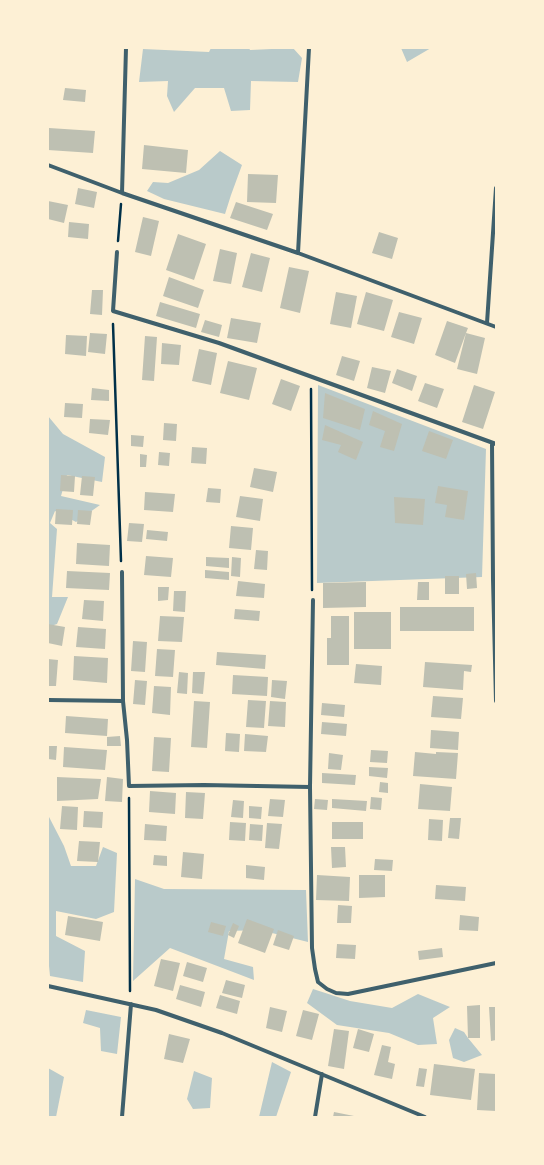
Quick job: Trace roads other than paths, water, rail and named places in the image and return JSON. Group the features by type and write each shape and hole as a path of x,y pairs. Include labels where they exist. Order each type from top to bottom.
{"street":[{"path":"122,192 126,48"},
{"path":"298,253 309,48"},
{"path":"48,165 298,253 496,326"},
{"path":"487,323 496,188"},
{"path":"117,252 112,311 219,343 494,444 493,579 496,701"},
{"path":"122,572 123,701 127,740 129,786 204,785 310,787"},
{"path":"312,600 310,787 312,948 318,982 327,989 336,993 348,994 496,964"},
{"path":"48,700 123,701"},
{"path":"48,986 156,1010 222,1033 425,1117"},
{"path":"122,1117 130,1004"},
{"path":"315,1117 322,1074"}]}
